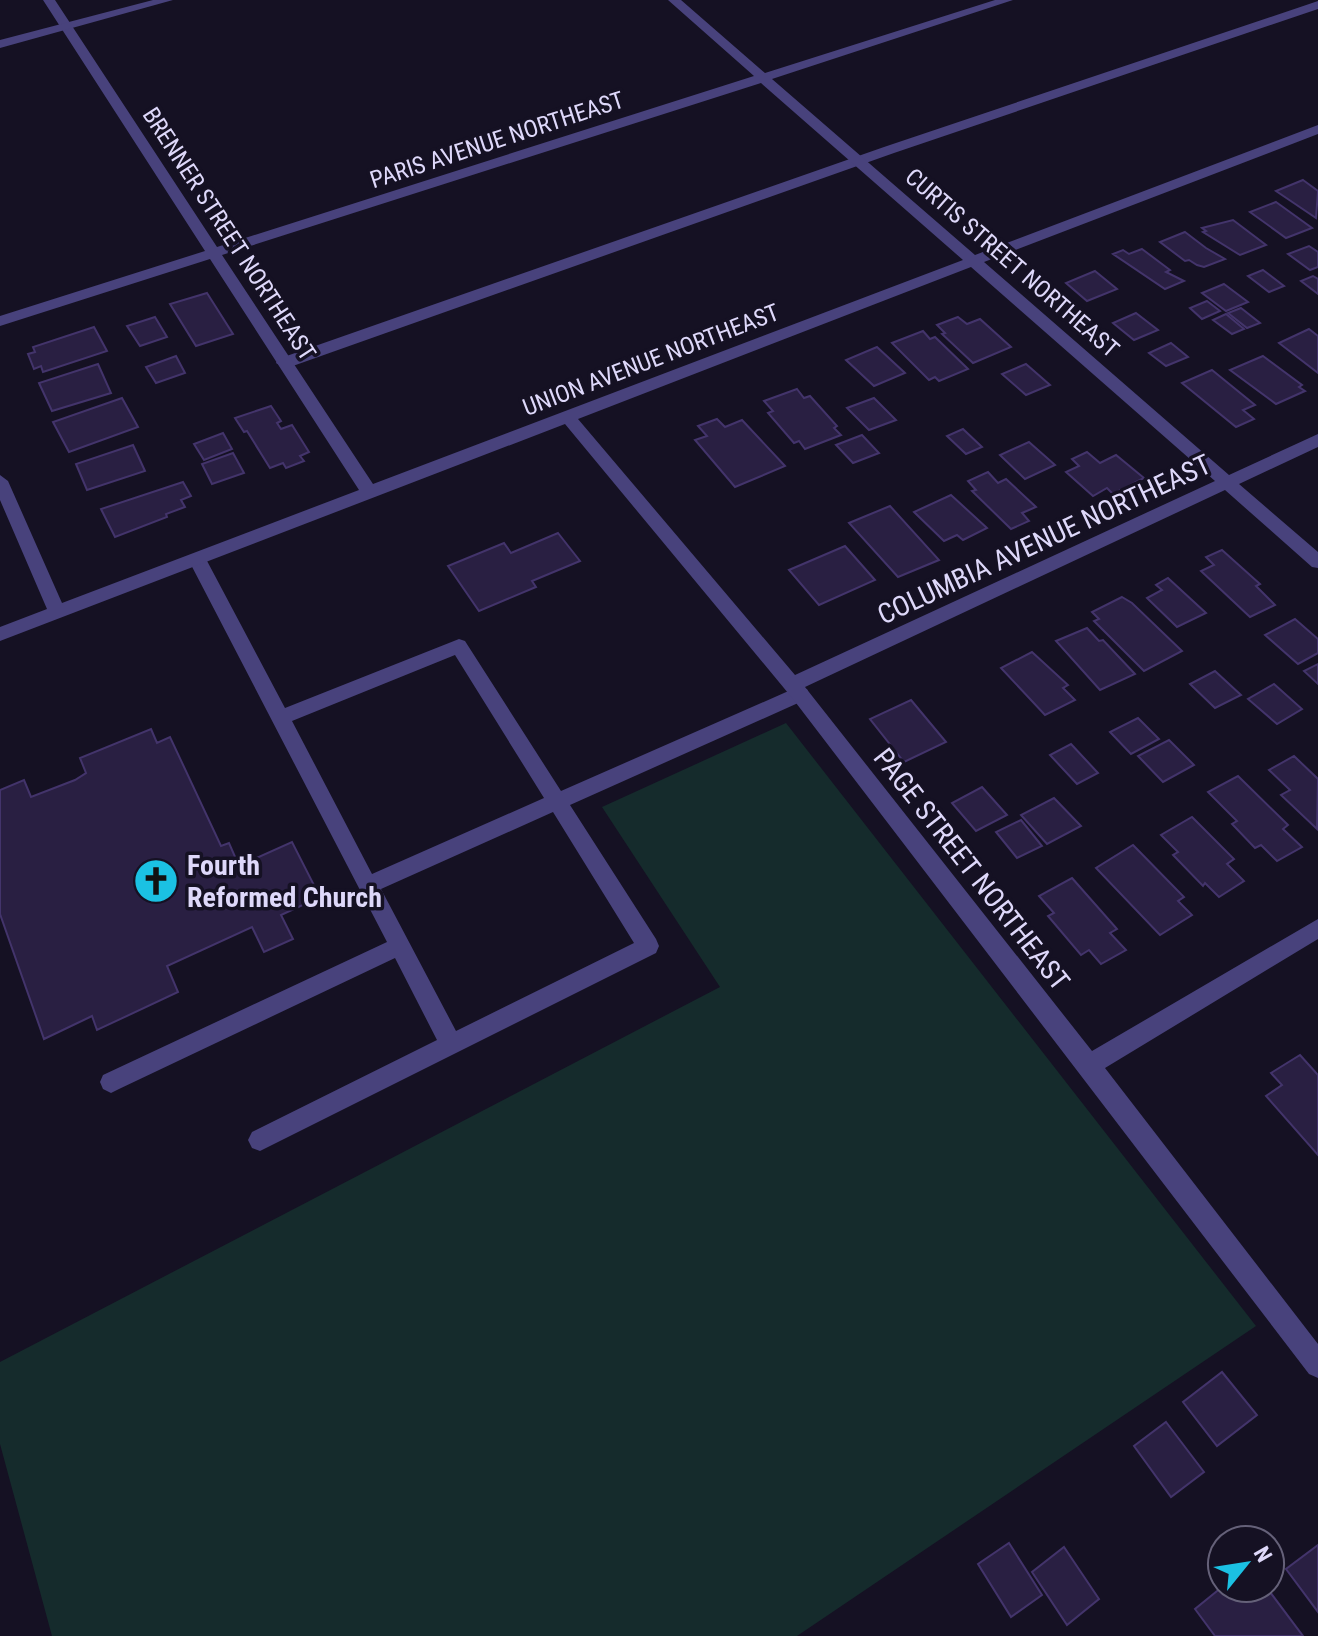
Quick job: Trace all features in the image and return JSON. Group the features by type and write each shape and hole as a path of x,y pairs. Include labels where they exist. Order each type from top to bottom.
{"street":[{"name":"BRENNER STREET NORTHEAST","path":"49,0 370,493"},
{"path":"0,44 167,0"},
{"name":"CURTIS STREET NORTHEAST","path":"674,0 1318,562"},
{"name":"PARIS AVENUE NORTHEAST","path":"0,321 1007,0"},
{"path":"284,363 859,161 1318,5"},
{"name":"UNION AVENUE NORTHEAST","path":"0,634 1318,129"},
{"name":"PAGE STREET NORTHEAST","path":"569,418 796,690 1318,1365"},
{"name":"COLUMBIA AVENUE NORTHEAST","path":"368,885 796,690 1318,440"},
{"path":"0,481 57,612"},
{"path":"197,559 451,1044"},
{"path":"260,1140 648,946 459,646 280,718"},
{"path":"1089,1065 1318,928"},
{"path":"111,1082 400,946"}],"green space":[{"path":"786,723 1256,1326 797,1636 52,1636 0,1444 0,1362 720,987 602,807"}],"building":[{"path":"1303,180 1318,191 1316,218 1276,191"},
{"path":"1276,202 1312,228 1286,238 1250,212"},
{"path":"1233,220 1266,245 1240,255 1203,232 1206,231 1202,228"},
{"path":"1185,232 1225,259 1204,267 1185,261 1160,242"},
{"path":"1309,246 1318,252 1318,267 1310,270 1288,254"},
{"path":"1142,249 1170,270 1166,272 1184,281 1165,289 1113,254 1123,250 1129,254"},
{"path":"1263,270 1284,286 1269,292 1248,276"},
{"path":"1095,271 1117,289 1087,301 1066,283"},
{"path":"1313,276 1318,279 1318,294 1301,281"},
{"path":"1224,284 1248,302 1226,311 1202,293"},
{"path":"207,293 233,334 196,346 170,304"},
{"path":"1207,301 1220,311 1202,319 1190,308"},
{"path":"1241,308 1260,323 1247,328 1228,313"},
{"path":"1136,313 1158,330 1134,340 1113,323"},
{"path":"1226,314 1244,329 1232,334 1213,320"},
{"path":"155,317 167,337 140,346 127,326"},
{"path":"958,317 967,324 980,319 1011,347 973,363 942,334 945,333 937,325"},
{"path":"94,327 107,351 43,372 41,366 34,369 28,354 35,352 33,347"},
{"path":"1309,329 1318,336 1318,373 1279,343"},
{"path":"923,331 930,339 935,337 968,369 939,381 935,377 929,380 892,343"},
{"path":"1171,343 1188,357 1166,366 1149,353"},
{"path":"877,347 905,373 874,386 846,360"},
{"path":"176,356 185,373 156,383 146,367"},
{"path":"1263,356 1302,385 1299,387 1305,391 1276,404 1230,370"},
{"path":"98,364 111,393 52,411 39,383"},
{"path":"1026,364 1050,385 1026,395 1002,374"},
{"path":"1212,370 1255,405 1243,410 1254,419 1236,427 1182,383"},
{"path":"797,389 804,398 810,396 837,426 834,428 841,435 805,449 799,441 794,443 768,413 773,411 764,401"},
{"path":"122,398 138,427 69,452 53,422"},
{"path":"874,398 896,420 869,430 847,408"},
{"path":"271,406 281,421 277,423 281,429 292,425 309,452 300,456 304,461 286,468 283,463 270,468 235,418"},
{"path":"717,419 725,427 742,420 785,466 735,487 695,440 707,436 698,426"},
{"path":"963,429 982,447 966,454 947,436"},
{"path":"223,433 232,449 204,460 194,444"},
{"path":"862,435 879,453 853,463 836,445"},
{"path":"1029,442 1055,465 1025,479 1000,455"},
{"path":"133,445 145,471 87,490 76,464"},
{"path":"1087,452 1100,463 1116,455 1144,478 1113,494 1107,488 1093,496 1066,472 1079,466 1072,459"},
{"path":"233,453 244,473 212,484 202,464"},
{"path":"988,472 998,483 1006,479 1036,507 1022,513 1029,521 1011,529 972,491 976,490 968,481"},
{"path":"183,482 191,496 181,500 185,507 115,537 101,509"},
{"path":"951,495 987,528 963,540 957,535 944,541 914,512"},
{"path":"890,506 939,560 898,577 849,523"},
{"path":"558,533 580,561 532,581 536,587 479,611 448,566 504,543 511,553"},
{"path":"845,546 875,580 819,605 789,570"},
{"path":"1222,550 1260,584 1256,586 1275,605 1250,617 1201,571 1214,565 1206,557"},
{"path":"1168,578 1206,613 1177,627 1147,598 1162,590 1156,585"},
{"path":"1122,597 1182,651 1144,671 1094,621 1099,619 1092,612"},
{"path":"1295,619 1318,639 1318,653 1298,664 1265,635"},
{"path":"1087,628 1099,641 1103,640 1135,674 1100,690 1056,641"},
{"path":"1032,652 1068,685 1063,688 1075,700 1045,715 1001,668"},
{"path":"1318,664 1318,684 1304,671"},
{"path":"1215,671 1241,695 1215,708 1190,684"},
{"path":"1274,684 1302,709 1277,724 1248,699"},
{"path":"911,700 946,742 904,762 870,719"},
{"path":"1138,718 1159,739 1131,754 1110,732"},
{"name":"Fourth Reformed Church","path":"151,729 157,743 170,737 221,846 229,843 239,866 292,842 320,897 281,915 293,939 264,952 252,927 167,966 178,992 97,1030 92,1016 44,1039 0,914 0,790 24,780 31,797 75,780 86,773 80,758"},
{"path":"1169,740 1194,765 1163,782 1138,756"},
{"path":"1071,744 1098,773 1077,784 1050,755"},
{"path":"1294,756 1318,779 1317,829 1281,795 1290,790 1269,770"},
{"path":"1238,776 1288,825 1283,829 1302,847 1277,861 1261,845 1255,848 1232,824 1237,821 1208,792"},
{"path":"982,787 1007,815 976,831 952,803"},
{"path":"1054,798 1081,826 1047,844 1021,815"},
{"path":"1192,817 1234,859 1227,864 1244,881 1219,897 1205,883 1203,886 1173,855 1178,852 1161,835"},
{"path":"1021,820 1042,846 1017,858 996,832"},
{"path":"1133,845 1184,897 1178,901 1192,915 1160,935 1096,868"},
{"path":"1072,878 1117,929 1110,933 1126,950 1101,964 1089,950 1081,955 1048,916 1054,913 1039,896"},
{"path":"1300,1055 1318,1075 1318,1155 1266,1096 1282,1085 1271,1073"},
{"path":"1222,1372 1257,1415 1217,1446 1183,1402"},
{"path":"1166,1422 1204,1472 1171,1497 1134,1446"},
{"path":"1009,1543 1042,1595 1011,1617 978,1564"},
{"path":"1318,1545 1318,1612 1286,1569"},
{"path":"1064,1547 1099,1599 1067,1625 1032,1572"},
{"path":"1206,1600 1206,1604 1279,1604 1303,1636 1215,1636 1195,1609"}],"place":[{"name":"Fourth Reformed Church","path":"156,881"}]}
